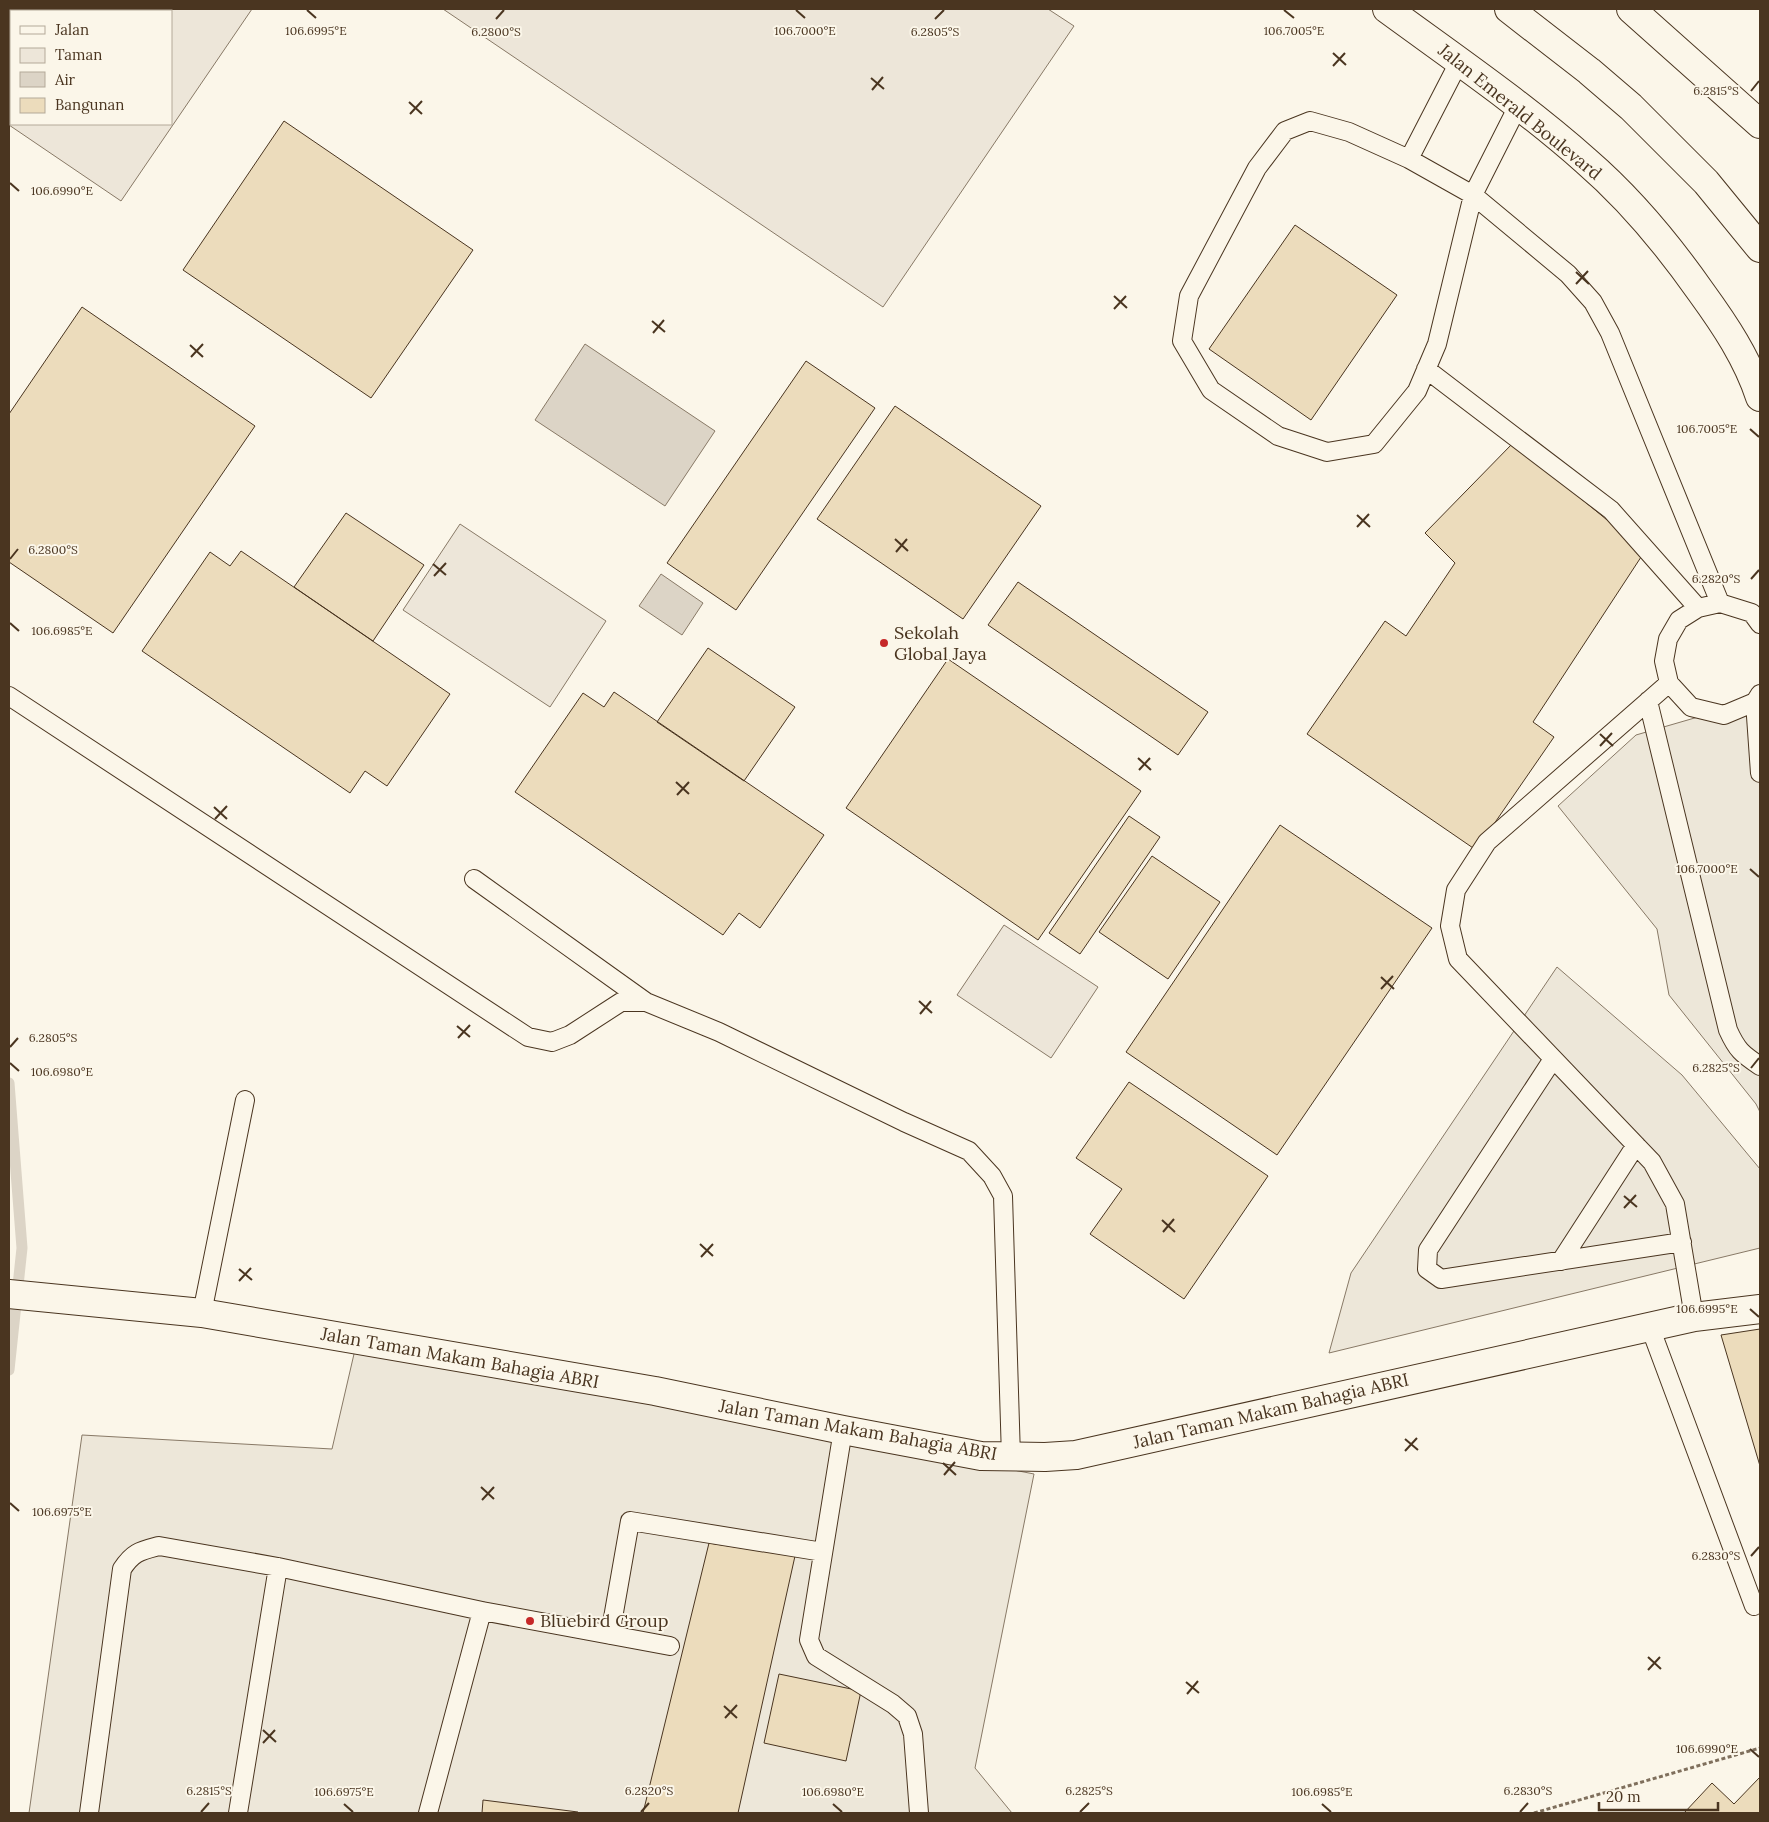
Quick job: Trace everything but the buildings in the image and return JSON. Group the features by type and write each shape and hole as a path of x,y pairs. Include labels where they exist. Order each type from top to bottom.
{"main road":[{"name":"Jalan Emerald Boulevard","path":"1387,9 1518,106 1587,161 1639,213 1683,267 1725,326 1746,360 1760,397"},
{"path":"1509,9 1632,107 1706,182 1760,248"},
{"path":"1636,10 1760,124"},
{"name":"Jalan Taman Makam Bahagia ABRI","path":"9,1294 202,1313 655,1391 842,1430 981,1456 1011,1457 1076,1455 1694,1316 1760,1309"}],"lane":[{"path":"1409,159 1459,62"},
{"path":"1518,106 1473,195 1437,344 1417,391 1374,444 1327,452 1278,436 1210,390 1182,341 1188,296 1257,168 1284,131 1310,121 1349,132 1409,159 1473,195 1568,274 1592,302 1610,333 1720,603"},
{"path":"1426,369 1611,510 1698,608"},
{"path":"1760,624 1752,613 1720,603 1698,608 1680,620 1668,639 1664,661 1669,683 1692,707 1724,715 1758,698 1760,773"},
{"path":"1669,683 1487,842 1456,890 1450,926 1458,959 1652,1162 1675,1204 1694,1316"},
{"path":"9,696 528,1037 552,1042 570,1035 621,1002 646,1002"},
{"path":"1648,701 1728,1030 1736,1047 1746,1057 1760,1066"},
{"path":"474,879 646,1002 719,1032 904,1122 969,1151 992,1176 1003,1196 1011,1457"},
{"path":"1553,1059 1428,1250 1427,1270 1441,1279 1682,1242"},
{"path":"202,1313 245,1100"},
{"path":"1561,1261 1636,1145"},
{"path":"1650,1327 1754,1606"},
{"path":"842,1430 810,1640 816,1656 893,1704 907,1716 913,1734 919,1813"},
{"path":"610,1635 630,1521 823,1552"},
{"path":"89,1813 122,1569 129,1557 143,1550 159,1546 278,1567 482,1610 670,1646"},
{"path":"238,1813 278,1567"},
{"path":"428,1813 482,1610"}],"path":[{"path":"1534,1813 1760,1748"}],"green space":[{"path":"9,9 252,9 121,201 9,125"},
{"path":"443,9 1048,9 1074,26 883,307"},
{"path":"460,524 606,621 550,707 403,610"},
{"path":"1004,925 1098,987 1051,1058 957,995"}],"shaded area":[{"path":"1760,699 1760,1112 1756,1104 1669,995 1657,929 1558,806 1636,735"},
{"path":"1557,967 1682,1075 1760,1169 1760,1248 1329,1353 1351,1273"},
{"name":"Bluebird Group","path":"357,1341 1034,1474 975,1768 1012,1813 29,1813 82,1435 332,1449"}],"water":[{"path":"585,344 715,431 665,506 535,420"},
{"path":"661,574 703,603 682,635 639,606"}],"waterway":[{"path":"9,1083 22,1248 9,1370"}],"place":[{"name":"Sekolah Global Jaya","path":"884,643"},
{"name":"Bluebird Group","path":"530,1621"}]}
